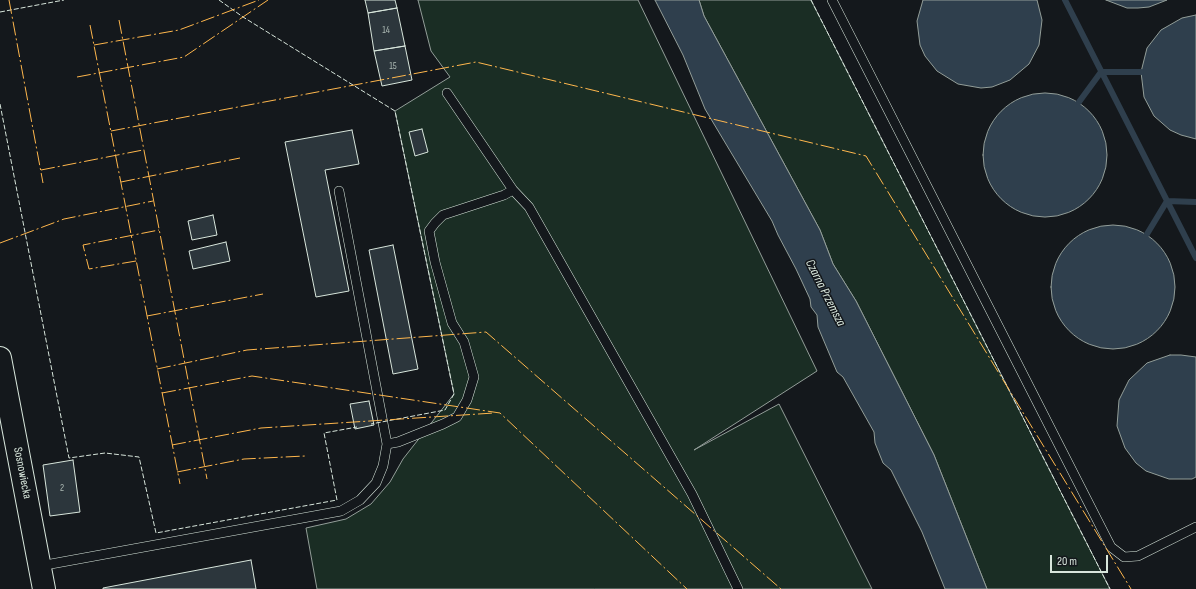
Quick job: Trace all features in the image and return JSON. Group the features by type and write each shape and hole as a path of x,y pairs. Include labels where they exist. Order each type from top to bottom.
{"street":[{"name":"Sosnowiecka","path":"0,358 44,589"}],"lane":[{"path":"832,0 1111,547 1124,556 1138,556 1196,527"},
{"path":"448,93 513,190 529,207 684,481 738,589"},
{"path":"387,444 398,442 457,417 467,400 474,377 464,342 452,323 435,262 429,231 443,215 504,195 513,190"},
{"path":"40,566 341,511 360,500 376,483 383,466 387,444 339,192"}],"green space":[{"path":"418,0 638,0 817,371 694,450 779,404 872,589 317,589 306,528 346,519 371,504 390,482 403,459 454,394 395,111 450,77 431,51"},
{"path":"699,0 811,0 1110,589 987,589 934,455 856,301 833,264 820,230 704,16"}],"water":[{"name":"Czarna Przemsza","path":"655,0 699,0 704,16 820,230 833,264 856,301 934,455 987,589 945,589 922,532 891,470 883,463 875,443 874,432 843,377 837,372 818,327 817,315 811,307 810,299 796,269 772,221 705,109 683,55"},
{"path":"923,0 1037,0 1042,20 1039,45 1029,64 1010,80 992,87 981,88 958,84 937,71 925,56 920,45 917,21"},
{"path":"1106,0 1167,0 1149,7 1127,8"},
{"path":"1196,15 1196,139 1170,130 1154,116 1144,97 1141,72 1147,48 1161,30 1182,18"},
{"path":"1051,93 1069,97 1080,103 1093,115 1103,131 1107,155 1103,179 1097,190 1085,203 1063,215 1039,217 1021,213 1010,207 997,195 985,173 983,149 987,131 993,120 1005,107 1027,95"},
{"path":"1119,225 1137,229 1148,235 1161,247 1171,263 1175,287 1171,311 1165,322 1153,335 1131,347 1107,349 1089,345 1078,339 1065,327 1053,305 1051,281 1055,263 1061,252 1073,239 1095,227"},
{"path":"1170,355 1196,357 1196,477 1192,479 1169,479 1146,471 1136,463 1125,448 1117,426 1119,400 1129,380 1147,363"}],"building":[{"path":"365,0 395,0 397,8 368,13"},
{"path":"397,8 405,46 374,51 368,13"},
{"path":"405,46 412,80 382,86 374,51"},
{"path":"422,129 428,152 415,156 409,132"},
{"path":"352,130 359,164 325,170 349,291 316,297 285,142"},
{"path":"213,215 217,235 192,240 188,221"},
{"path":"226,242 230,261 193,269 189,251"},
{"path":"393,245 418,369 393,374 369,250"},
{"path":"369,401 374,425 355,429 350,404"},
{"path":"73,460 80,512 50,516 43,465"},
{"path":"251,560 256,589 103,589 103,588"}],"waterway":[{"path":"1065,0 1196,258"},
{"path":"1079,102 1101,72 1141,72"},
{"path":"1147,234 1167,201 1196,202"}],"fence":[{"path":"0,12 64,0"},
{"path":"219,0 243,17 395,111 454,394 445,410 371,424"},
{"path":"811,0 1110,589"},
{"path":"0,104 69,458 105,453 139,457 156,533 337,500 324,433 357,427"}],"power":[{"path":"9,0 43,183"},
{"path":"94,45 179,30 259,0"},
{"path":"77,77 184,57 268,0"},
{"path":"119,20 207,479"},
{"path":"90,25 180,484"},
{"path":"111,131 476,62 866,156 1131,589"},
{"path":"41,170 143,150"},
{"path":"121,182 240,158"},
{"path":"0,243 64,219 153,201"},
{"path":"136,261 89,269 83,245 159,230"},
{"path":"147,316 263,294"},
{"path":"157,369 247,350 486,332 781,589"},
{"path":"162,393 252,376 500,413 687,589"},
{"path":"172,445 261,428 494,413"},
{"path":"177,472 244,459 305,456"}]}
